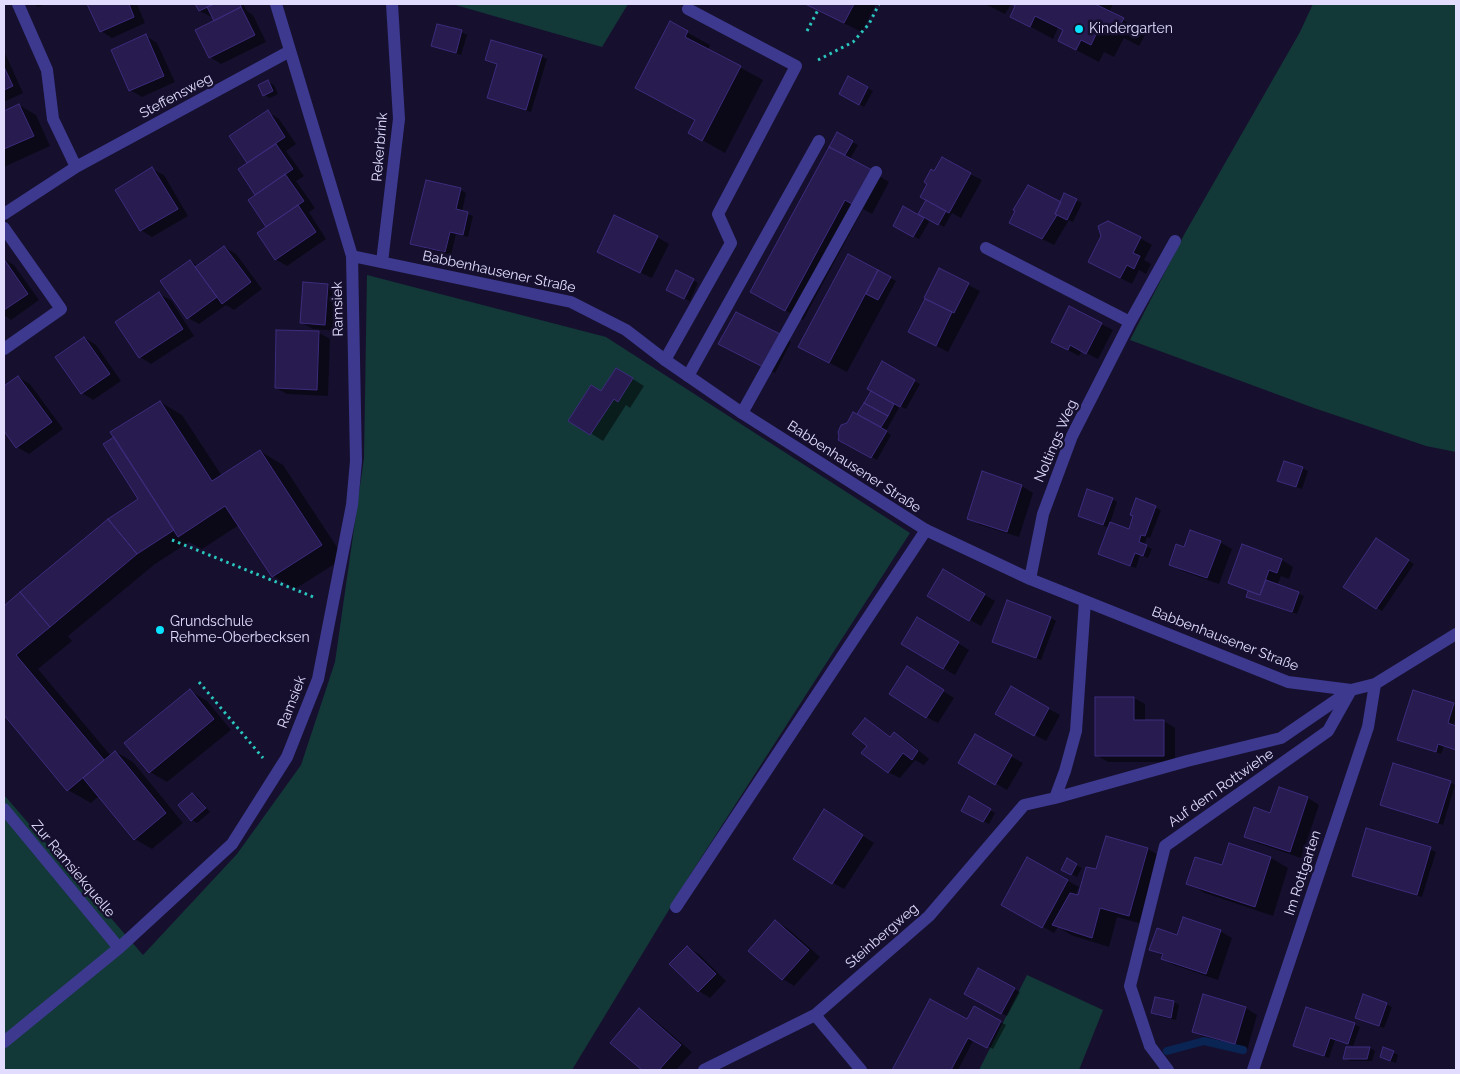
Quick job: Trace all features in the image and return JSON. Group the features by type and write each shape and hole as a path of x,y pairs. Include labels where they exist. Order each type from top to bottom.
{"street":[{"path":"18,4 47,70 54,119 76,167"},
{"path":"276,4 352,256"},
{"name":"Rekerbrink","path":"382,262 399,119 392,4"},
{"path":"665,360 732,243 718,214 796,66 688,9"},
{"name":"Steffensweg","path":"4,214 76,167 290,51"},
{"path":"688,376 819,141"},
{"path":"742,413 876,172"},
{"path":"4,228 61,309 4,348"},
{"name":"Noltings Weg","path":"1030,579 1043,514 1072,436 1130,322 1175,242"},
{"path":"986,248 1130,322"},
{"name":"Babbenhausener Straße","path":"352,256 572,302 626,330 665,360 742,413 926,530 1030,579 1288,682 1351,690 1375,684 1456,634"},
{"name":"Ramsiek","path":"4,1042 119,948 232,844 287,757 318,679 352,505 356,461 352,256"},
{"name":"Babbenhausener Straße","path":"676,907 926,530"},
{"path":"1055,798 1076,731 1085,600"},
{"name":"Im Rottgarten","path":"1253,1070 1368,727 1375,684"},
{"name":"Steinbergweg","path":"704,1070 815,1015 929,916 1024,805 1187,761 1282,738 1351,690"},
{"name":"Auf dem Rottwiehe","path":"1168,1070 1150,1046 1130,986 1165,846 1328,731 1351,690"},
{"name":"Zur Ramsiekquelle","path":"4,809 119,948"},
{"path":"815,1015 861,1070"}],"path":[{"path":"818,60 853,42 868,24 878,4"},
{"path":"807,31 818,10"},
{"path":"172,540 333,605"},
{"path":"200,682 276,774"}],"green space":[{"path":"452,4 628,4 602,47"},
{"path":"1313,4 1456,4 1456,452 1426,446 1314,408 1130,340 1185,233 1300,32"},
{"path":"367,275 606,337 910,533 690,875 572,1070 4,1070 4,795 143,955 237,854 301,765 335,662 364,458"},
{"path":"1027,975 1103,1010 1079,1070 979,1070"}],"building":[{"path":"87,4 129,4 134,17 100,32"},
{"path":"195,4 214,4 199,11"},
{"path":"214,4 240,4 241,7 214,21 207,7"},
{"path":"805,4 854,4 844,23"},
{"name":"Kindergarten","path":"1012,4 1095,4 1124,18 1115,34 1100,26 1091,45 1081,40 1076,50 1058,41 1063,30 1035,16 1030,27 1010,17 1015,6"},
{"path":"241,7 255,35 209,58 195,30"},
{"path":"670,21 688,31 685,37 741,66 702,141 688,133 695,120 635,88"},
{"path":"437,24 462,30 456,53 431,46"},
{"path":"146,34 164,76 129,91 111,50"},
{"path":"491,40 542,55 526,110 487,98 497,64 485,60"},
{"path":"4,67 13,86 4,90"},
{"path":"848,76 868,87 859,105 839,94"},
{"path":"268,80 273,91 263,96 258,85"},
{"path":"19,104 34,136 4,149 4,111"},
{"path":"268,110 285,137 247,163 229,136"},
{"path":"837,132 853,141 845,155 829,147"},
{"path":"276,144 293,169 255,195 238,169"},
{"path":"829,147 872,170 854,205 845,200 785,311 750,292"},
{"path":"942,157 971,173 949,213 920,197 927,184 924,182 931,169 934,171"},
{"path":"152,167 178,209 140,231 115,190"},
{"path":"285,174 304,201 266,227 248,200"},
{"path":"426,180 461,188 456,209 468,212 463,235 450,232 445,252 410,244"},
{"path":"1028,185 1061,202 1055,214 1057,215 1042,239 1009,223 1015,211 1013,210"},
{"path":"1064,193 1077,199 1067,220 1055,214"},
{"path":"926,200 946,211 938,225 918,214"},
{"path":"298,205 316,232 275,260 257,233"},
{"path":"903,206 924,218 913,237 893,226"},
{"path":"614,215 658,236 640,273 597,252"},
{"path":"1108,221 1141,237 1133,253 1140,256 1134,269 1127,265 1120,278 1088,262 1101,236 1098,226"},
{"path":"224,246 251,282 222,304 195,267"},
{"path":"848,254 878,270 829,363 798,347"},
{"path":"4,259 28,294 4,310"},
{"path":"190,260 217,297 187,319 160,281"},
{"path":"939,268 969,283 954,313 924,298"},
{"path":"676,270 694,279 684,299 666,290"},
{"path":"878,270 891,277 878,300 866,294"},
{"path":"303,282 328,284 325,325 300,323"},
{"path":"159,292 183,329 139,358 115,322"},
{"path":"925,299 952,312 936,346 908,332"},
{"path":"1069,306 1102,323 1086,354 1070,345 1068,350 1051,342"},
{"path":"736,312 780,334 763,367 718,344"},
{"path":"276,330 319,331 317,390 275,388"},
{"path":"84,337 110,374 81,394 55,357"},
{"path":"882,361 915,380 900,407 867,389"},
{"path":"616,368 633,378 618,402 614,399 590,435 568,421 591,385 601,391"},
{"path":"18,376 52,422 16,448 4,431 4,386"},
{"path":"871,391 894,404 888,416 864,403"},
{"path":"160,401 212,481 260,450 322,545 272,577 225,506 178,537 110,432"},
{"path":"864,403 888,416 881,427 857,414"},
{"path":"853,412 887,431 871,458 838,440 838,432 841,425 847,423"},
{"path":"114,437 174,530 137,554 108,519 138,499 103,444"},
{"path":"1284,461 1303,467 1296,487 1277,481"},
{"path":"982,471 1022,485 1007,532 967,519"},
{"path":"1087,489 1113,498 1103,525 1078,516"},
{"path":"1136,498 1156,506 1145,536 1141,535 1139,542 1147,545 1143,556 1135,553 1130,566 1098,554 1110,522 1129,529 1133,516 1130,515"},
{"path":"108,519 137,554 50,627 20,592"},
{"path":"1190,530 1221,541 1207,578 1169,565 1176,544 1184,547"},
{"path":"1376,538 1409,560 1376,609 1343,587"},
{"path":"1242,544 1282,559 1277,573 1269,570 1260,595 1228,583"},
{"path":"943,569 985,594 969,621 927,596"},
{"path":"1266,580 1299,592 1292,612 1246,597 1248,591 1260,595"},
{"path":"20,592 50,627 16,655 104,760 67,791 4,715 4,606"},
{"path":"1007,600 1051,617 1036,658 992,642"},
{"path":"917,617 959,642 943,669 901,644"},
{"path":"907,666 944,690 926,718 889,694"},
{"path":"1011,686 1049,708 1034,736 995,714"},
{"path":"190,689 214,719 149,773 124,743"},
{"path":"1413,690 1454,703 1448,723 1456,726 1456,750 1438,744 1436,752 1397,740"},
{"path":"1095,697 1134,697 1134,720 1164,720 1164,756 1095,756"},
{"path":"865,718 890,737 894,732 918,751 912,760 903,753 888,773 861,753 867,746 852,734"},
{"path":"975,734 1012,755 995,785 958,763"},
{"path":"115,751 166,813 134,840 83,778"},
{"path":"1393,763 1451,781 1438,823 1380,805"},
{"path":"1279,787 1308,797 1290,852 1244,837 1254,807 1270,813"},
{"path":"192,793 206,808 191,821 178,805"},
{"path":"969,796 991,809 983,822 961,811"},
{"path":"824,809 863,835 832,884 793,859"},
{"path":"1366,828 1431,847 1417,895 1352,876"},
{"path":"1106,836 1148,848 1129,916 1100,908 1092,938 1052,925 1070,893 1078,895 1086,867 1096,869"},
{"path":"1229,843 1271,857 1255,907 1186,884 1195,857 1222,865"},
{"path":"1027,857 1068,880 1042,928 1001,905"},
{"path":"1067,858 1077,864 1071,875 1061,870"},
{"path":"1183,917 1221,930 1206,974 1161,959 1163,954 1149,950 1157,928 1177,935"},
{"path":"775,920 809,950 782,980 748,951"},
{"path":"687,946 716,974 698,992 669,964"},
{"path":"978,968 1015,988 1001,1014 964,994"},
{"path":"1203,994 1246,1007 1235,1044 1192,1032"},
{"path":"1363,994 1387,1003 1379,1026 1355,1018"},
{"path":"1155,997 1174,1001 1171,1018 1151,1013"},
{"path":"930,999 967,1019 974,1006 1001,1021 987,1048 968,1038 951,1070 892,1070"},
{"path":"1306,1007 1355,1023 1348,1044 1330,1038 1324,1056 1293,1046"},
{"path":"639,1008 681,1045 659,1070 642,1070 610,1043"},
{"path":"1346,1047 1370,1047 1367,1059 1343,1059"},
{"path":"1383,1047 1394,1051 1390,1061 1380,1057"}],"waterway":[{"path":"1167,1051 1204,1041 1243,1050"}],"place":[{"name":"Kindergarten","path":"1079,29"},
{"name":"Grundschule Rehme-Oberbecksen","path":"160,630"}]}
